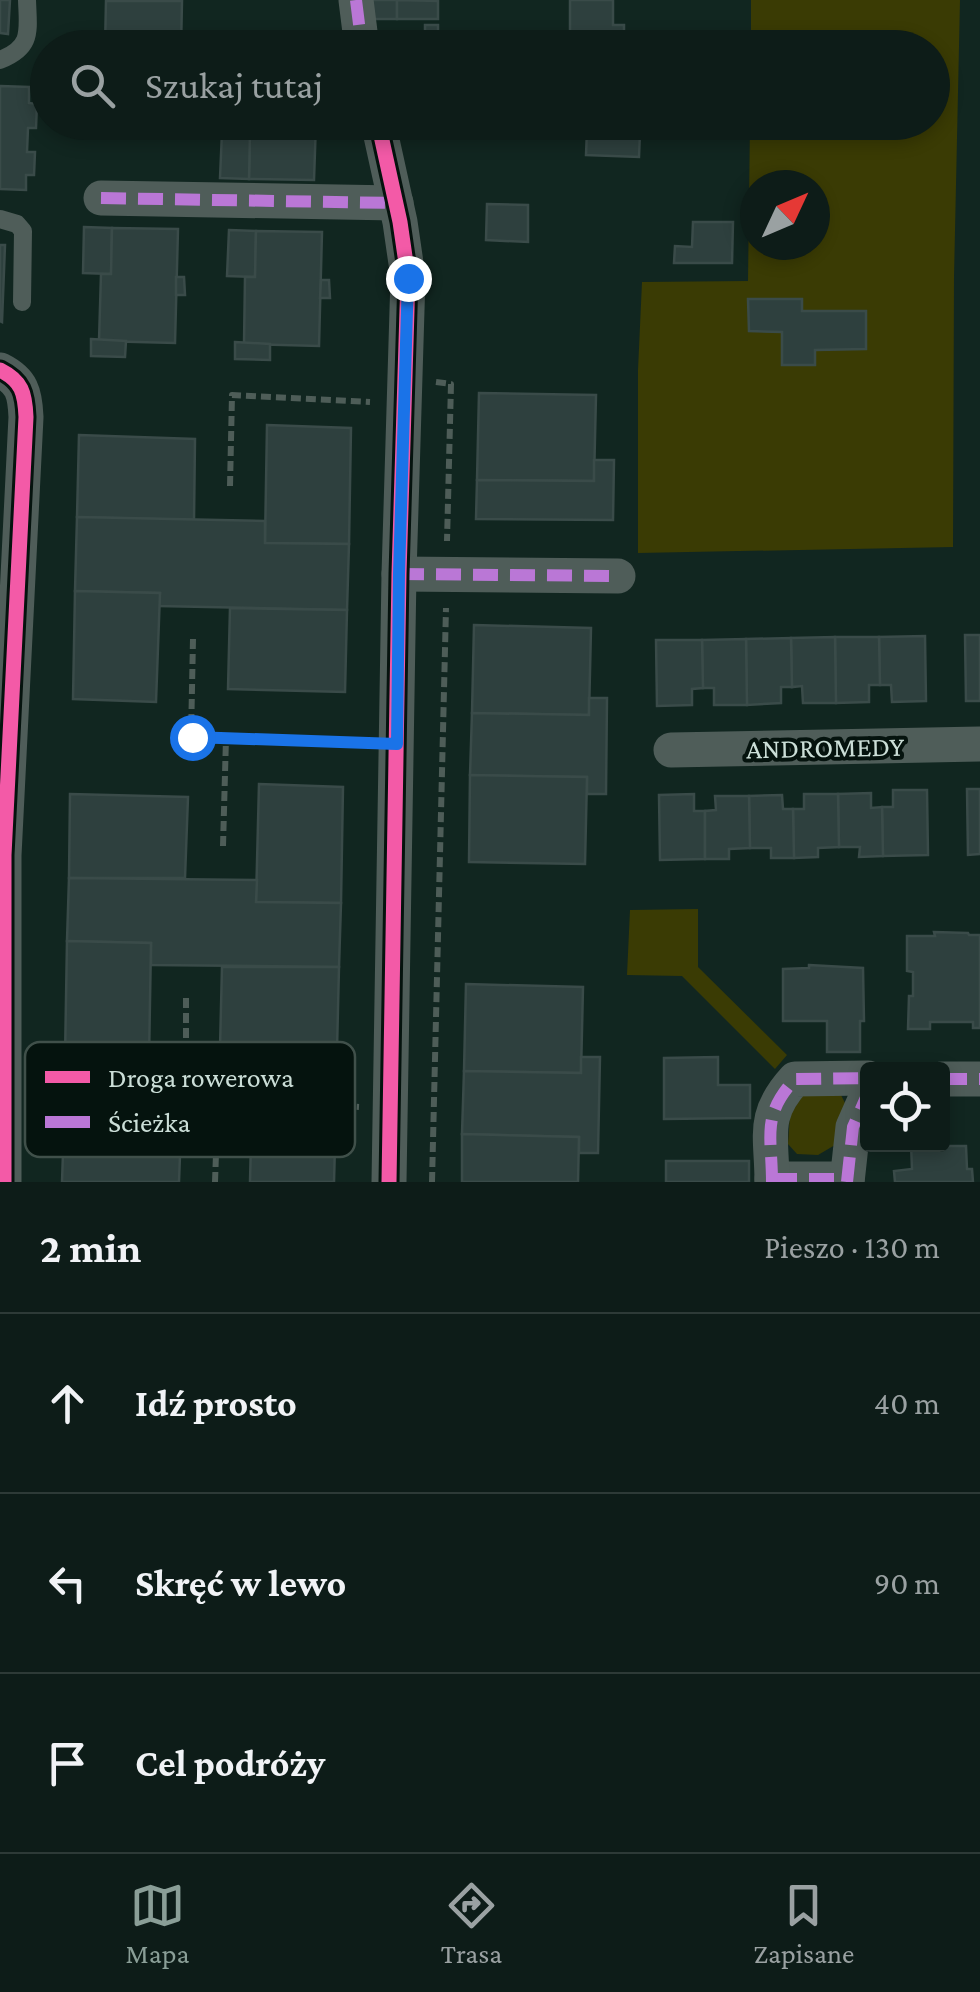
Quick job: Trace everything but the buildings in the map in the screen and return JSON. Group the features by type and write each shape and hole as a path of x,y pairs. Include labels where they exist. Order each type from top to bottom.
{"street":[{"path":"356,0 360,30"},
{"path":"382,140 408,278 389,1182"},
{"path":"101,198 396,203"},
{"path":"0,370 18,382 25,394 26,417 2,855 4,1182"},
{"path":"399,574 618,576"},
{"name":"ANDROMEDY","path":"671,750 980,744"},
{"path":"860,1078 795,1079 780,1096 772,1113 772,1180 847,1181 853,1127 860,1111"},
{"path":"950,1079 980,1079"}],"lane":[{"path":"0,60 13,55 28,37 27,0"},
{"path":"0,219 23,230 22,302"}],"path":[{"path":"230,486 232,394 376,402 378,390"},
{"path":"193,639 192,737 397,744"},
{"path":"223,846 226,738"},
{"path":"186,998 186,1042"},
{"path":"355,1106 390,1108"},
{"path":"215,1182 216,1157"}],"shaded area":[{"path":"751,0 960,0 953,547 638,553 642,282 748,281 748,260 830,260 830,170 749,170 750,140 950,140 950,30 751,30"},
{"path":"698,909 698,967 787,1055 775,1069 682,976 627,975 630,910"},
{"path":"803,1095 841,1095 846,1105 835,1145 818,1155 797,1154 788,1144 790,1115"}],"marked path":[{"path":"356,0 360,30"},
{"path":"101,198 396,203"},
{"path":"399,574 618,576"},
{"path":"772,1182 773,1116 795,1079 860,1078"},
{"path":"950,1079 980,1079"},
{"path":"847,1182 853,1127 860,1111"},
{"path":"772,1179 847,1179"}],"cycle path":[{"path":"382,140 408,277 389,1182"},
{"path":"0,370 21,389 26,417 4,855 4,1182"}],"route":[{"path":"192,737 397,744 408,278"}]}
